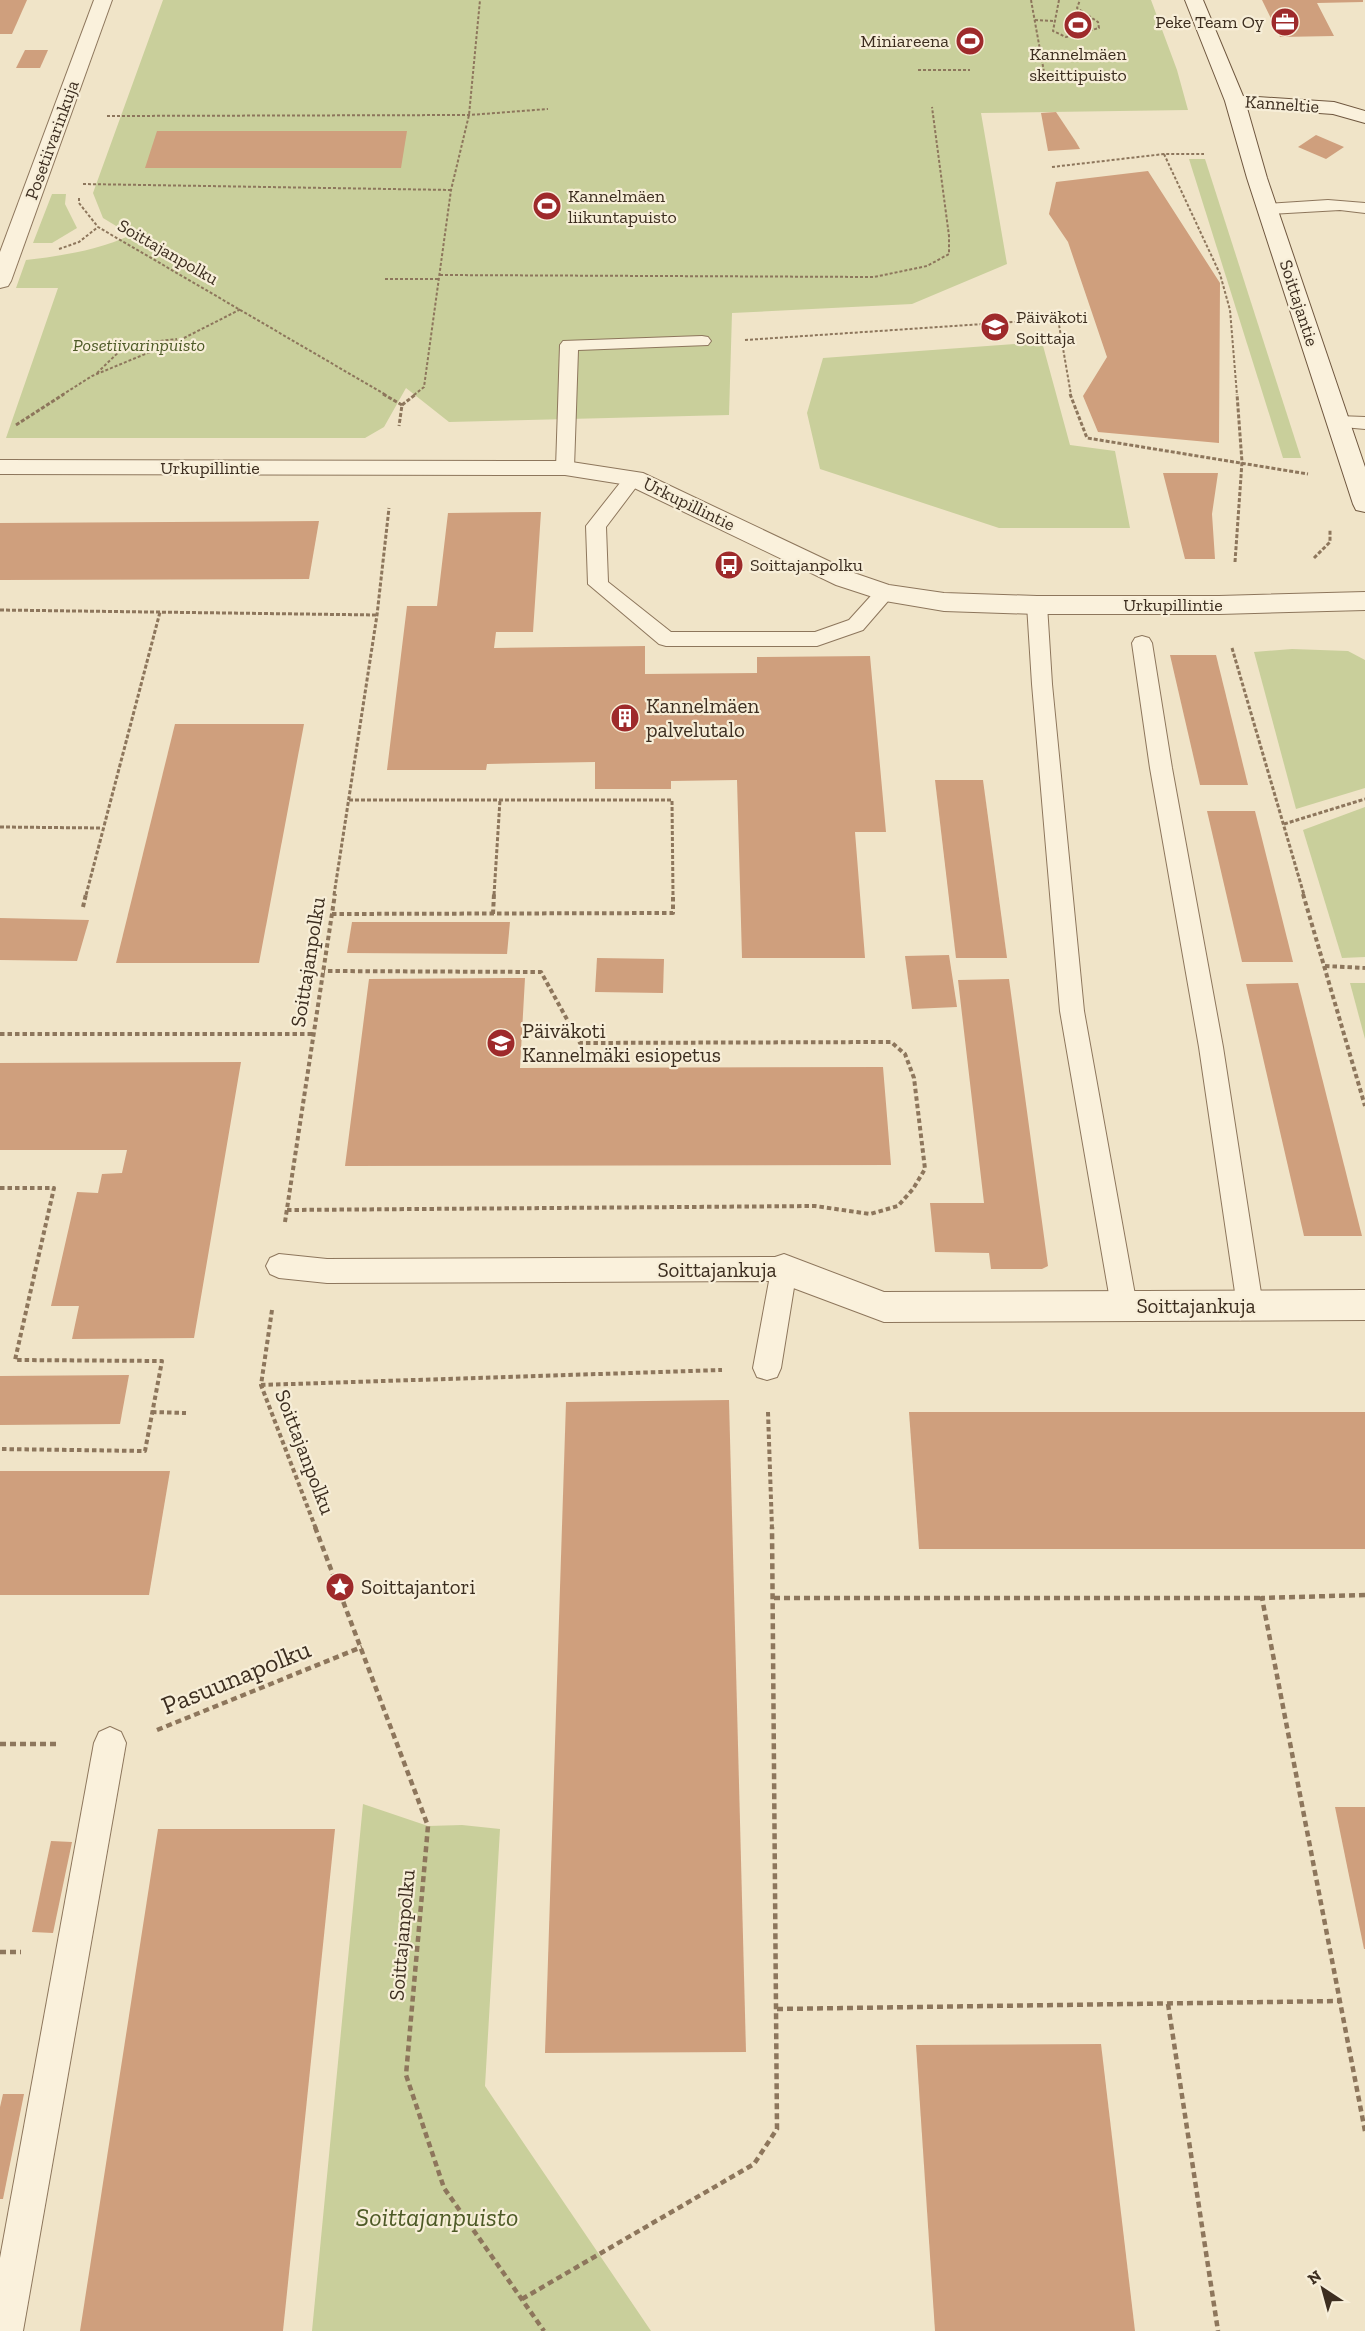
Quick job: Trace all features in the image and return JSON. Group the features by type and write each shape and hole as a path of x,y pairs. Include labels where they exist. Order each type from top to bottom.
{"street":[{"name":"Posetiivarinkuja","path":"0,280 103,0"},
{"name":"Kanneltie","path":"1194,0 1235,101 1334,108 1365,117"},
{"name":"Soittajantie","path":"1235,101 1365,504"},
{"name":"Urkupillintie","path":"0,467 565,468 634,478 845,579 885,593 944,602 1037,605 1365,602"},
{"name":"Soittajankuja","path":"784,1269 884,1307 1365,1305"}],"lane":[{"path":"1268,209 1295,210 1309,205 1344,203 1365,208"},
{"path":"565,468 569,345 702,341"},
{"path":"1338,423 1365,423"},
{"path":"634,478 596,526 598,584 666,639 817,639 856,625 885,593"},
{"path":"1037,605 1042,684 1072,1011 1124,1306"},
{"path":"1142,643 1161,768 1211,1047 1250,1306"},
{"name":"Soittajankuja","path":"279,1266 327,1271 784,1269"},
{"path":"767,1368 784,1269"},
{"path":"5,2331 110,1743"}],"path":[{"path":"398,435 402,405 424,387 451,190 469,115 480,0"},
{"path":"1031,0 1044,72"},
{"path":"1059,0 1053,31 1061,36 1072,37 1099,28 1098,22 1077,8 1080,0"},
{"path":"1035,20 1054,21"},
{"path":"918,70 970,70"},
{"path":"111,105 107,116 469,115 548,109"},
{"path":"385,279 874,277 927,266 949,254 949,236 932,106"},
{"path":"1052,167 1164,154 1214,154"},
{"path":"1164,154 1220,274 1230,310 1242,462 1234,566"},
{"path":"80,184 84,174"},
{"path":"36,184 451,190"},
{"name":"Soittajanpolku","path":"80,184 79,203 98,227 402,405"},
{"path":"92,376 184,338 241,309"},
{"path":"742,340 1058,319 1068,388 1087,438 1314,475"},
{"path":"9,429 92,376 126,345 184,338"},
{"name":"Soittajanpolku","path":"390,500 377,615 261,1385 428,1826 406,2075 444,2188 544,2331"},
{"path":"1309,561 1330,542 1330,526"},
{"path":"0,610 377,615"},
{"path":"83,907 160,612"},
{"path":"1230,641 1365,1106"},
{"path":"1284,824 1365,799"},
{"path":"332,914 674,913 672,800 349,800"},
{"path":"493,914 500,800"},
{"path":"0,827 102,828"},
{"path":"1324,966 1365,968"},
{"path":"287,1210 815,1206 870,1214 898,1206 913,1189 925,1169 914,1078 905,1054 891,1042 580,1043 541,972 324,971"},
{"path":"0,1034 314,1034"},
{"path":"0,1188 54,1188 15,1360 162,1361 145,1451 0,1449"},
{"path":"261,1385 498,1379 767,1368 774,1598 777,2129 754,2164 522,2299"},
{"path":"152,1412 186,1413"},
{"path":"774,1598 1365,1596"},
{"path":"1262,1598 1365,2131"},
{"name":"Pasuunapolku","path":"146,1735 362,1647"},
{"path":"777,2008 1340,2001"},
{"path":"1168,2004 1218,2331"}],"green space":[{"name":"Kannelmäen liikuntapuisto","path":"163,0 1151,0 1177,70 1188,110 981,113 1007,264 912,304 732,313 729,415 449,422 406,388 384,427 365,438 6,438 58,288 16,288 26,260 80,252 131,235 103,218 93,193"},
{"path":"1189,159 1205,159 1301,458 1283,458"},
{"path":"52,194 66,194 65,204 77,228 52,243 33,243"},
{"path":"1042,342 1070,445 1115,451 1130,528 999,528 820,469 807,413 823,358"},
{"path":"1292,649 1348,651 1365,660 1365,788 1296,809 1254,652"},
{"path":"1365,807 1365,957 1342,958 1303,830"},
{"path":"1350,983 1365,983 1365,1039"},
{"name":"Soittajanpuisto","path":"363,1804 428,1826 462,1825 500,1829 485,2086 651,2331 312,2331"}],"building":[{"path":"0,0 27,0 12,34 0,34"},
{"path":"1262,0 1363,0 1363,2 1317,3 1334,36 1280,37"},
{"path":"25,50 48,50 40,68 16,68"},
{"path":"1056,112 1080,149 1048,151 1041,113"},
{"path":"157,131 407,131 401,168 145,168"},
{"path":"1316,135 1344,147 1326,159 1298,147"},
{"path":"1148,171 1220,283 1219,443 1098,432 1083,396 1107,357 1068,242 1049,214 1056,182"},
{"path":"1163,473 1218,473 1212,514 1215,559 1185,559"},
{"path":"541,512 533,632 496,632 494,648 645,646 645,674 757,673 757,657 870,656 886,832 855,832 865,958 742,958 737,780 671,781 671,789 595,789 595,762 487,764 486,770 387,770 407,606 437,606 448,513"},
{"path":"319,521 309,579 0,580 0,523"},
{"path":"1170,655 1216,655 1248,785 1200,785"},
{"path":"175,724 304,724 259,963 116,963"},
{"path":"935,780 983,780 1007,958 956,958"},
{"path":"1207,811 1255,811 1293,962 1242,962"},
{"path":"0,918 89,920 77,961 0,960"},
{"path":"352,922 510,922 507,954 347,953"},
{"path":"949,955 957,1007 912,1009 905,956"},
{"path":"597,958 664,959 663,993 595,992"},
{"path":"525,978 520,1068 883,1067 891,1165 345,1166 369,979"},
{"path":"1009,979 1048,1266 1042,1269 991,1269 989,1253 935,1252 930,1203 984,1203 958,980"},
{"path":"1298,983 1362,1236 1304,1236 1246,984"},
{"path":"241,1062 194,1338 72,1339 79,1306 51,1306 77,1192 98,1193 102,1174 122,1173 127,1150 0,1150 0,1063"},
{"path":"129,1375 120,1424 0,1425 0,1376"},
{"path":"729,1400 746,2052 545,2053 566,1402"},
{"path":"909,1412 1365,1412 1365,1549 919,1549"},
{"path":"0,1471 170,1471 149,1595 0,1595"},
{"path":"1335,1807 1365,1807 1365,1949 1364,1949"},
{"path":"158,1829 335,1829 283,2331 80,2331"},
{"path":"51,1841 72,1842 53,1933 32,1932"},
{"path":"1101,2044 1135,2331 935,2331 916,2045"},
{"path":"3,2094 24,2094 3,2199 0,2199 0,2107"}],"place":[{"name":"Peke Team Oy","path":"1285,22"},
{"name":"Kannelmäen skeittipuisto","path":"1078,25"},
{"name":"Miniareena","path":"970,41"},
{"name":"Kannelmäen liikuntapuisto","path":"547,206"},
{"name":"Päiväkoti Soittaja","path":"995,327"},
{"name":"Soittajanpolku","path":"729,565"},
{"name":"Kannelmäen palvelutalo","path":"625,718"},
{"name":"Päiväkoti Kannelmäki esiopetus","path":"501,1043"},
{"name":"Soittajantori","path":"340,1587"}],"park label":[{"name":"Posetiivarinpuisto","path":"139,345"}]}
